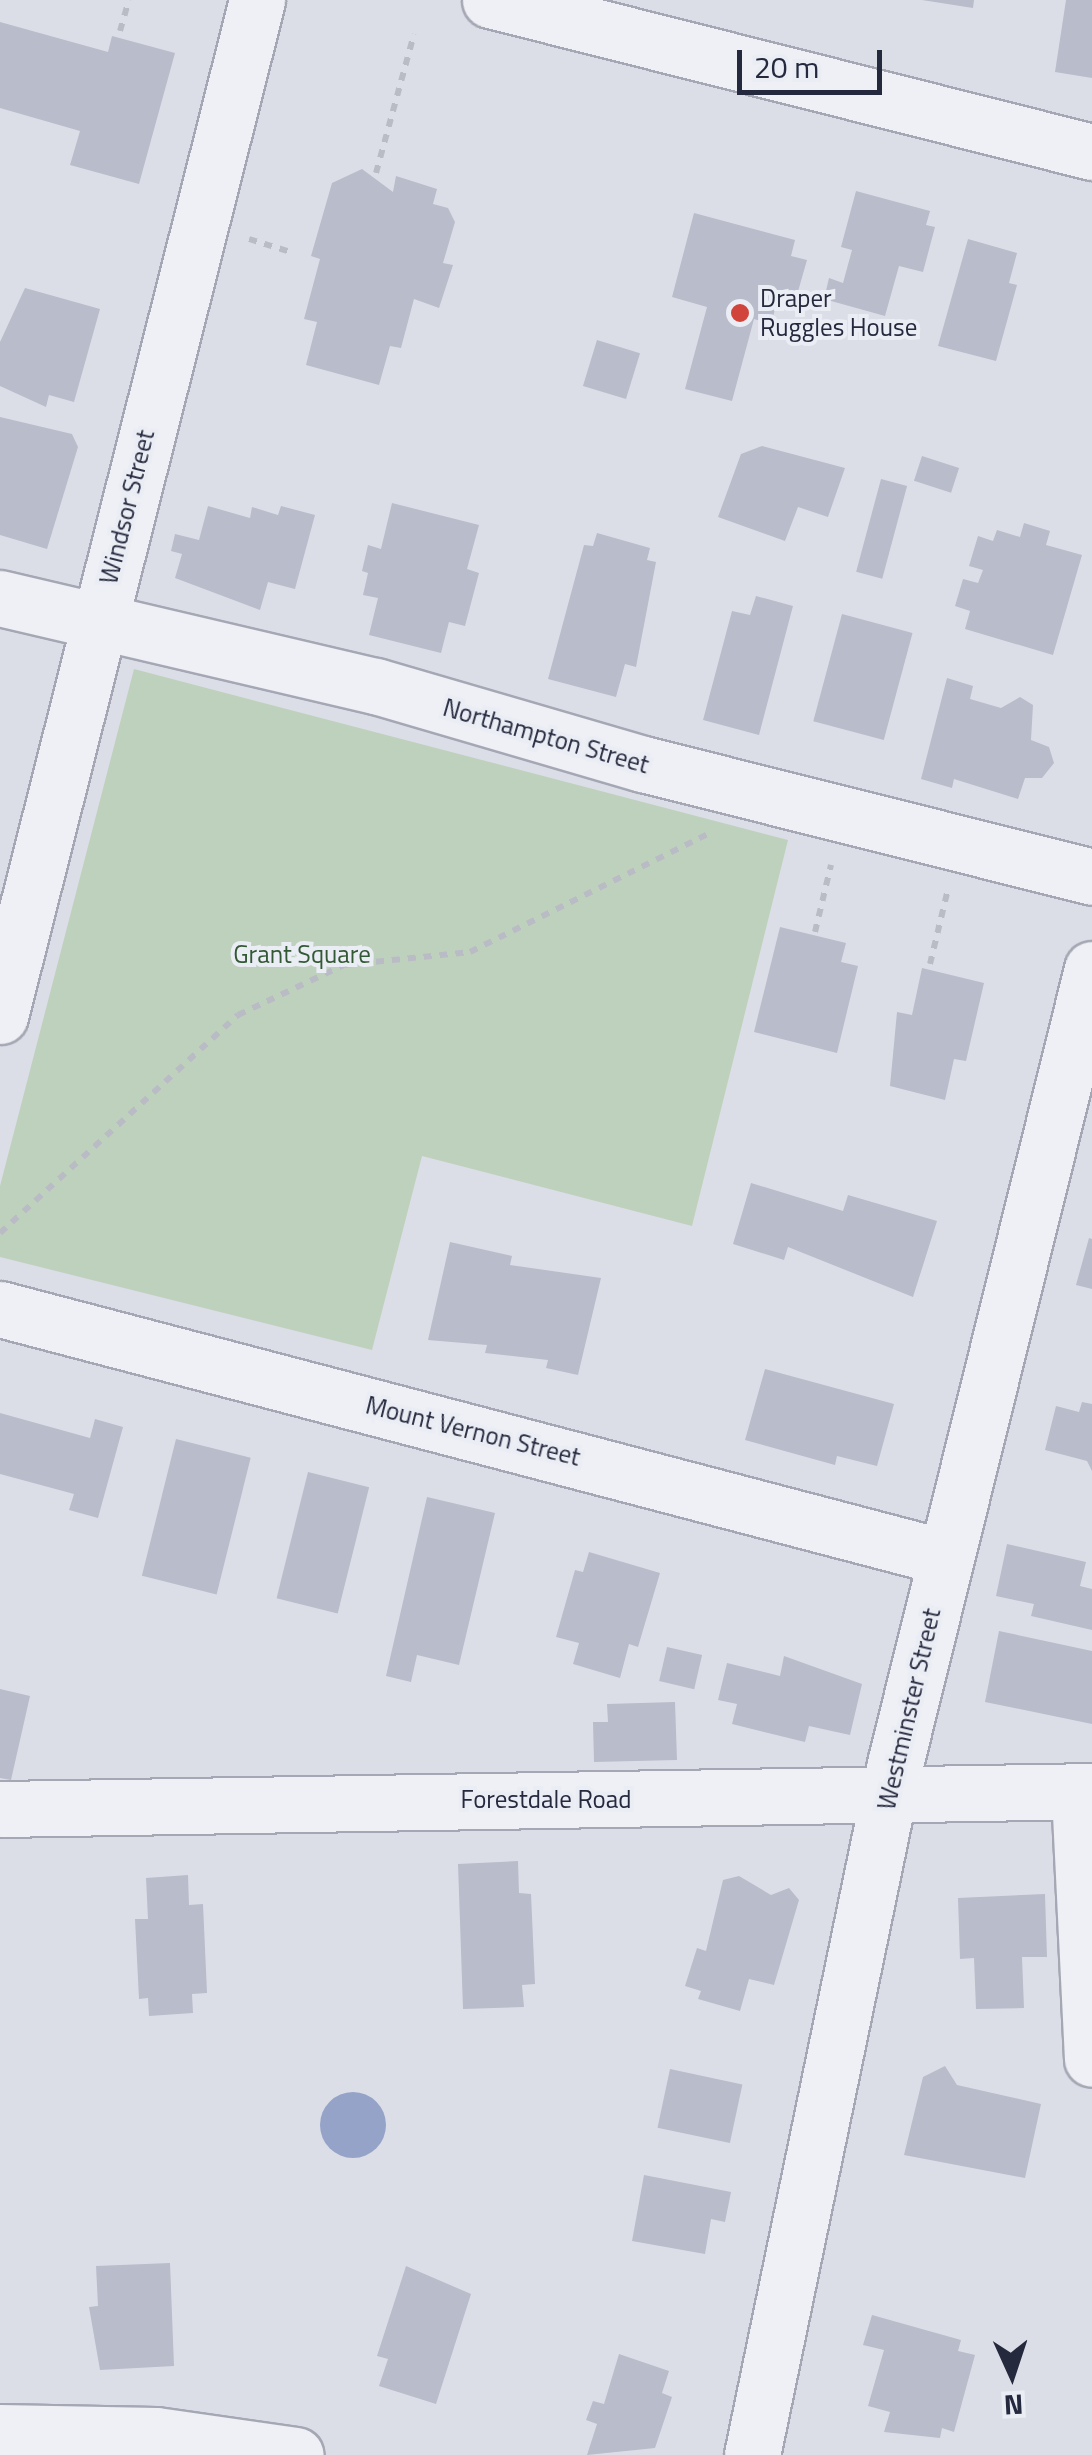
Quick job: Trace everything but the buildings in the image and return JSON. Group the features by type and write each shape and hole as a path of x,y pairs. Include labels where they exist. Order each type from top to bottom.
{"street":[{"name":"Windsor Street","path":"0,1016 257,0"},
{"path":"490,0 1092,152"},
{"name":"Northampton Street","path":"0,598 376,686 1092,877"},
{"name":"Westminster Street","path":"752,2455 888,1797 1092,968"},
{"name":"Mount Vernon Street","path":"0,1309 944,1557"},
{"path":"1085,1792 1092,2058"},
{"name":"Forestdale Road","path":"0,1809 1085,1792"},
{"path":"0,2432 156,2435 296,2455"}],"path":[{"path":"120,31 129,0"},
{"path":"376,173 414,34"},
{"path":"236,235 291,252"},
{"path":"0,1232 238,1015 344,966 470,952 609,877 789,799"},
{"path":"815,932 834,853"},
{"path":"930,964 949,884"}],"green space":[{"name":"Grant Square","path":"134,669 788,840 692,1226 422,1156 372,1350 0,1257 0,1186"}],"water":[{"path":"353,2092 377,2101 386,2125 377,2149 353,2158 329,2149 320,2125 329,2101"}],"place":[{"name":"Draper Ruggles House","path":"740,313"}]}
